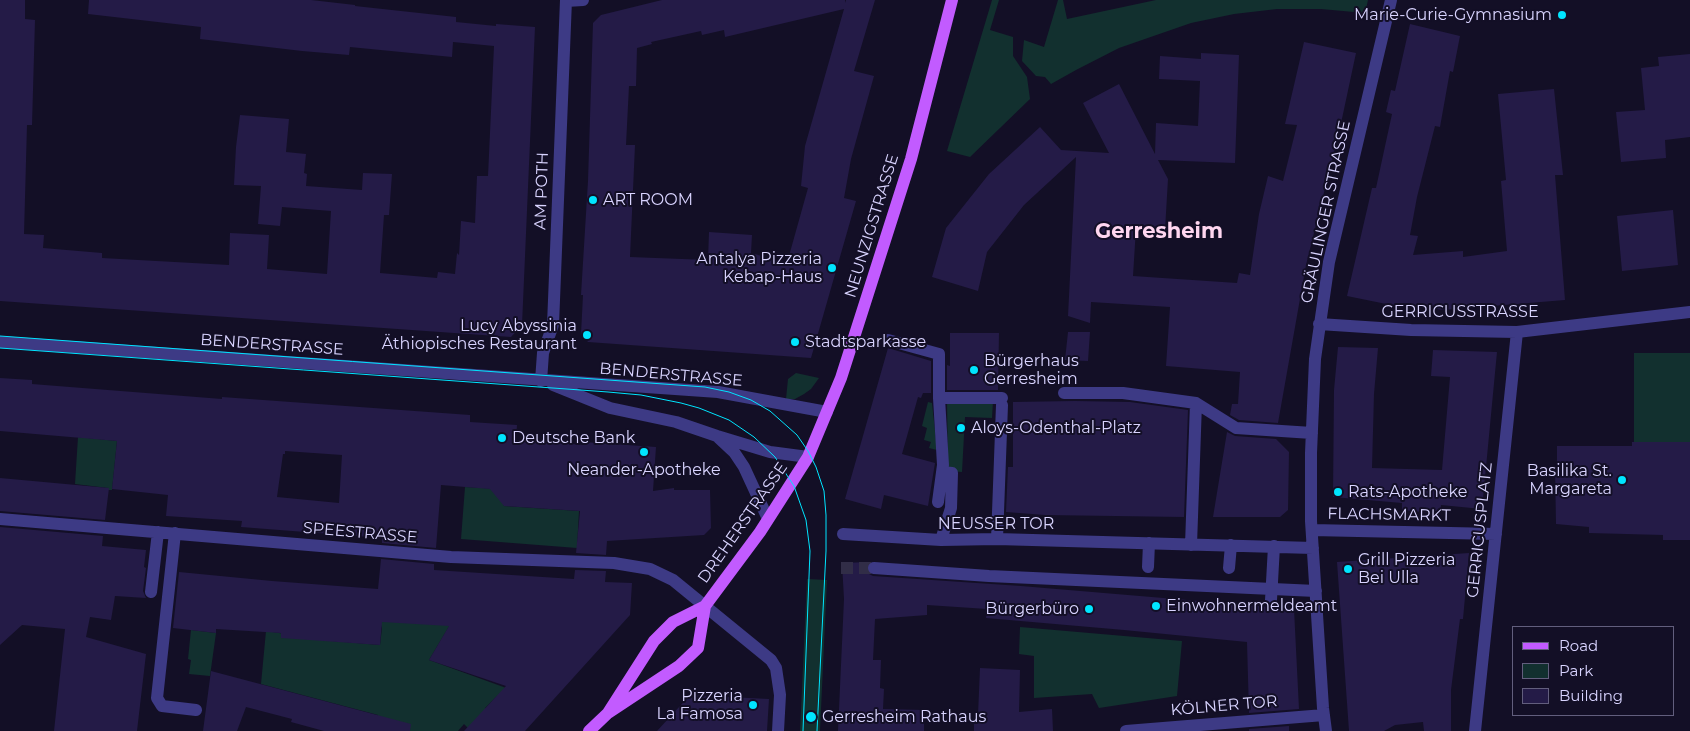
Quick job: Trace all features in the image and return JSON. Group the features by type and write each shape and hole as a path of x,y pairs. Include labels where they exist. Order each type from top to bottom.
{"main road":[{"name":"NEUNZIGSTRASSE","path":"808,457 842,378 911,159 952,0"},
{"name":"DREHERSTRASSE","path":"589,731 608,712 654,642 673,622 704,606 760,532 808,457"},
{"name":"DREHERSTRASSE","path":"608,712 678,666 698,648 704,606"}],"street":[{"path":"566,0 583,0"},
{"name":"AM POTH","path":"541,381 543,353 553,325 566,0"},
{"name":"GRÄULINGER STRASSE","path":"1313,548 1311,453 1315,359 1319,324 1329,262 1391,0"},
{"name":"GERRICUSSTRASSE","path":"1319,324 1411,330 1517,332 1690,312"},
{"name":"GERRICUSPLATZ","path":"1475,731 1517,332"},
{"path":"888,340 939,354 939,398 943,466 938,504 941,540"},
{"name":"BENDERSTRASSE","path":"0,342 718,392 827,412"},
{"name":"BENDERSTRASSE","path":"541,381 610,408 676,422 770,452 808,457"},
{"path":"1064,393 1122,393 1196,403 1236,428 1312,433"},
{"path":"939,398 1002,401 997,539"},
{"path":"1191,544 1196,403"},
{"name":"BENDERSTRASSE","path":"717,436 734,452 744,467 768,519"},
{"path":"941,540 951,508 952,473 942,472"},
{"name":"SPEESTRASSE","path":"0,519 451,557 631,564 650,569 668,576 771,660 776,668 780,695 778,731"},
{"name":"FLACHSMARKT","path":"1312,530 1496,534"},
{"path":"150,592 158,532"},
{"path":"175,533 157,698 162,706 196,710"},
{"name":"NEUSSER TOR","path":"843,534 941,540 997,539 1313,548"},
{"path":"1147,578 1149,543"},
{"path":"1228,590 1231,545"},
{"path":"1271,594 1274,546"},
{"path":"1313,548 1326,731"},
{"path":"874,568 1095,586 1147,578 1228,590 1271,594 1316,591"},
{"name":"KÖLNER TOR","path":"1126,731 1207,727 1324,715"}],"green space":[{"path":"992,0 999,0 990,30 1013,37 1013,56 1027,77 1030,99 970,157 947,151"},
{"path":"1058,0 1063,0 1067,19 1156,0 1368,0 1365,13 1321,9 1277,9 1234,14 1191,23 1119,48 1051,84 1045,77 1036,76 1022,61 1024,40 1044,47"},
{"path":"1634,353 1690,353 1690,442 1634,442"},
{"path":"796,373 819,378 811,389 804,394 795,399 786,399 788,379"},
{"path":"947,400 993,401 992,418 965,417 962,472 948,471"},
{"path":"928,402 932,403 937,450 929,448 931,442 924,440 927,428 922,426"},
{"path":"78,437 117,441 112,490 75,484"},
{"path":"465,487 500,489 504,506 579,511 577,548 461,539"},
{"path":"807,579 827,580 820,731 800,731"},
{"path":"457,613 429,660 509,689 496,697 485,708 489,711 468,728 464,724 458,731 374,731 378,715 261,684 266,631 332,641 380,645 382,628 377,615"},
{"path":"1020,627 1182,641 1177,696 1099,708 1092,694 1034,698 1034,656 1019,654"},
{"path":"191,630 216,633 210,676 189,674 191,660 188,659"}],"building":[{"path":"0,0 25,0 25,19 35,20 32,125 27,125 24,234 44,235 43,248 102,253 102,258 229,265 230,233 269,235 267,269 327,274 331,211 282,207 280,226 258,224 261,186 234,185 240,115 289,119 286,152 306,154 304,173 307,174 306,186 362,190 363,173 392,174 389,215 384,215 380,273 437,278 438,272 455,274 457,253 459,255 461,221 475,223 477,176 488,176 494,46 453,42 452,57 350,47 349,55 302,51 200,39 201,27 88,14 89,0 311,0 456,17 456,22 535,27 522,325 511,337 0,301"},
{"path":"662,0 845,0 845,3 846,0 875,0 854,71 874,76 851,159 844,198 856,201 811,358 588,342 581,334 583,295 581,295 588,181 593,23 601,15","holes":["844,9 805,146 801,186 808,188 787,263 751,253 752,235 709,232 708,260 630,257 635,145 626,145 629,86 636,86 637,48 652,44 651,42 701,31 702,35 724,30 725,37"]},
{"path":"1410,24 1460,36 1453,72 1450,71 1440,127 1435,126 1417,197 1410,235 1418,236 1413,255 1463,251 1463,257 1507,251 1501,181 1506,180 1498,94 1554,89 1563,175 1555,175 1565,300 1443,310 1401,303 1401,307 1347,296 1372,188 1376,188 1392,114 1386,112 1391,90 1395,91"},
{"path":"1304,42 1356,53 1340,128 1306,265 1278,423 1239,420 1230,415 1232,404 1238,404 1240,372 1166,366 1170,307 1091,302 1090,323 1068,316 1076,157 1024,205 987,252 978,291 932,277 946,228 989,174 1040,127 1061,150 1109,153 1083,103 1119,84 1155,154 1156,123 1198,126 1200,81 1159,79 1160,56 1201,59 1201,53 1239,55 1235,163 1158,160 1168,179 1165,230 1136,228 1133,276 1237,283 1239,273 1250,275 1259,214 1268,176 1283,181 1297,125 1285,124"},
{"path":"1690,54 1690,137 1665,140 1666,158 1621,162 1616,112 1645,110 1641,68 1659,66 1658,57"},
{"path":"1673,210 1678,265 1622,271 1617,216"},
{"path":"1068,332 1090,332 1088,361 1065,360"},
{"name":"Bürgerhaus Gerresheim","path":"950,333 999,333 998,390 947,390 947,365 950,366"},
{"path":"1338,347 1378,348 1374,394 1372,468 1442,470 1450,377 1431,376 1433,350 1497,352 1482,509 1441,505 1440,514 1402,510 1402,503 1333,497 1334,390"},
{"path":"888,348 931,361 931,393 923,393 921,398 918,397 902,454 935,463 928,506 884,495 881,509 845,499"},
{"path":"0,378 32,380 32,384 222,399 222,397 470,415 470,422 517,425 516,440 585,445 584,442 656,447 653,491 674,488 674,490 710,490 711,528 704,535 607,541 606,555 576,553 580,511 504,506 490,489 441,485 436,548 382,543 382,538 241,527 242,521 166,516 168,495 112,489 117,441 0,431","holes":["285,451 342,455 339,503 277,497"]},
{"path":"1013,402 1130,402 1188,410 1184,517 1045,515 1006,512 1008,467 1013,467"},
{"path":"1227,432 1235,436 1276,439 1289,452 1288,510 1280,517 1213,517"},
{"name":"Basilika St. Margareta","path":"1632,442 1690,442 1690,540 1663,540 1663,535 1589,533 1589,527 1556,524 1555,467 1557,468 1557,446 1632,446"},
{"path":"0,478 109,488 105,520 0,511"},
{"path":"0,527 103,536 102,546 146,550 143,591 146,598 115,596 111,620 90,617 86,637 146,654 137,731 54,731 65,629 22,625 0,645"},
{"path":"1469,553 1463,619 1460,619 1451,690 1451,731 1424,731 1423,722 1395,725 1384,731 1349,731 1337,562"},
{"path":"381,559 434,564 434,570 574,579 575,570 606,571 605,582 632,583 630,615 525,731 464,731 506,686 429,660 449,626 382,622 380,645 281,638 281,633 216,629 216,633 173,628 179,572 378,589"},
{"path":"868,562 867,571 873,576 1021,586 1294,609 1299,709 1249,713 1247,642 986,618 987,609 927,605 927,615 875,619 873,660 881,660 880,688 884,689 883,709 924,710 924,731 838,731 844,599 842,563"},
{"path":"980,668 1020,670 1019,712 1052,709 1053,731 974,731 974,715 978,715"},
{"path":"211,671 411,724 410,731 324,731 291,722 292,719 246,707 237,731 203,731"},
{"path":"690,695 769,699 767,731 657,731"},
{"path":"1289,726 1289,731 1249,731 1249,729"}],"tunnel":[{"path":"841,568 874,568"}],"tram line":[{"path":"0,336 705,387 729,392 751,400 770,411 797,435 816,467 824,491 826,551 817,731"},
{"path":"0,348 641,395 699,408 729,420 754,437 775,457 794,486 806,520 810,551 803,731"}],"place":[{"name":"Marie-Curie-Gymnasium","path":"1562,15"},
{"name":"ART ROOM","path":"593,200"},
{"name":"Antalya Pizzeria Kebap-Haus","path":"832,268"},
{"name":"Lucy Abyssinia Äthiopisches Restaurant","path":"587,335"},
{"name":"Stadtsparkasse","path":"795,342"},
{"name":"Bürgerhaus Gerresheim","path":"974,370"},
{"name":"Aloys-Odenthal-Platz","path":"961,428"},
{"name":"Deutsche Bank","path":"502,438"},
{"name":"Neander-Apotheke","path":"644,452"},
{"name":"Basilika St. Margareta","path":"1622,480"},
{"name":"Rats-Apotheke","path":"1338,492"},
{"name":"Grill Pizzeria Bei Ulla","path":"1348,569"},
{"name":"Einwohnermeldeamt","path":"1156,606"},
{"name":"Bürgerbüro","path":"1089,609"},
{"name":"Pizzeria La Famosa","path":"753,705"},
{"name":"Gerresheim Rathaus","path":"811,717"}],"district":[{"name":"Gerresheim","path":"1159,232"}]}
